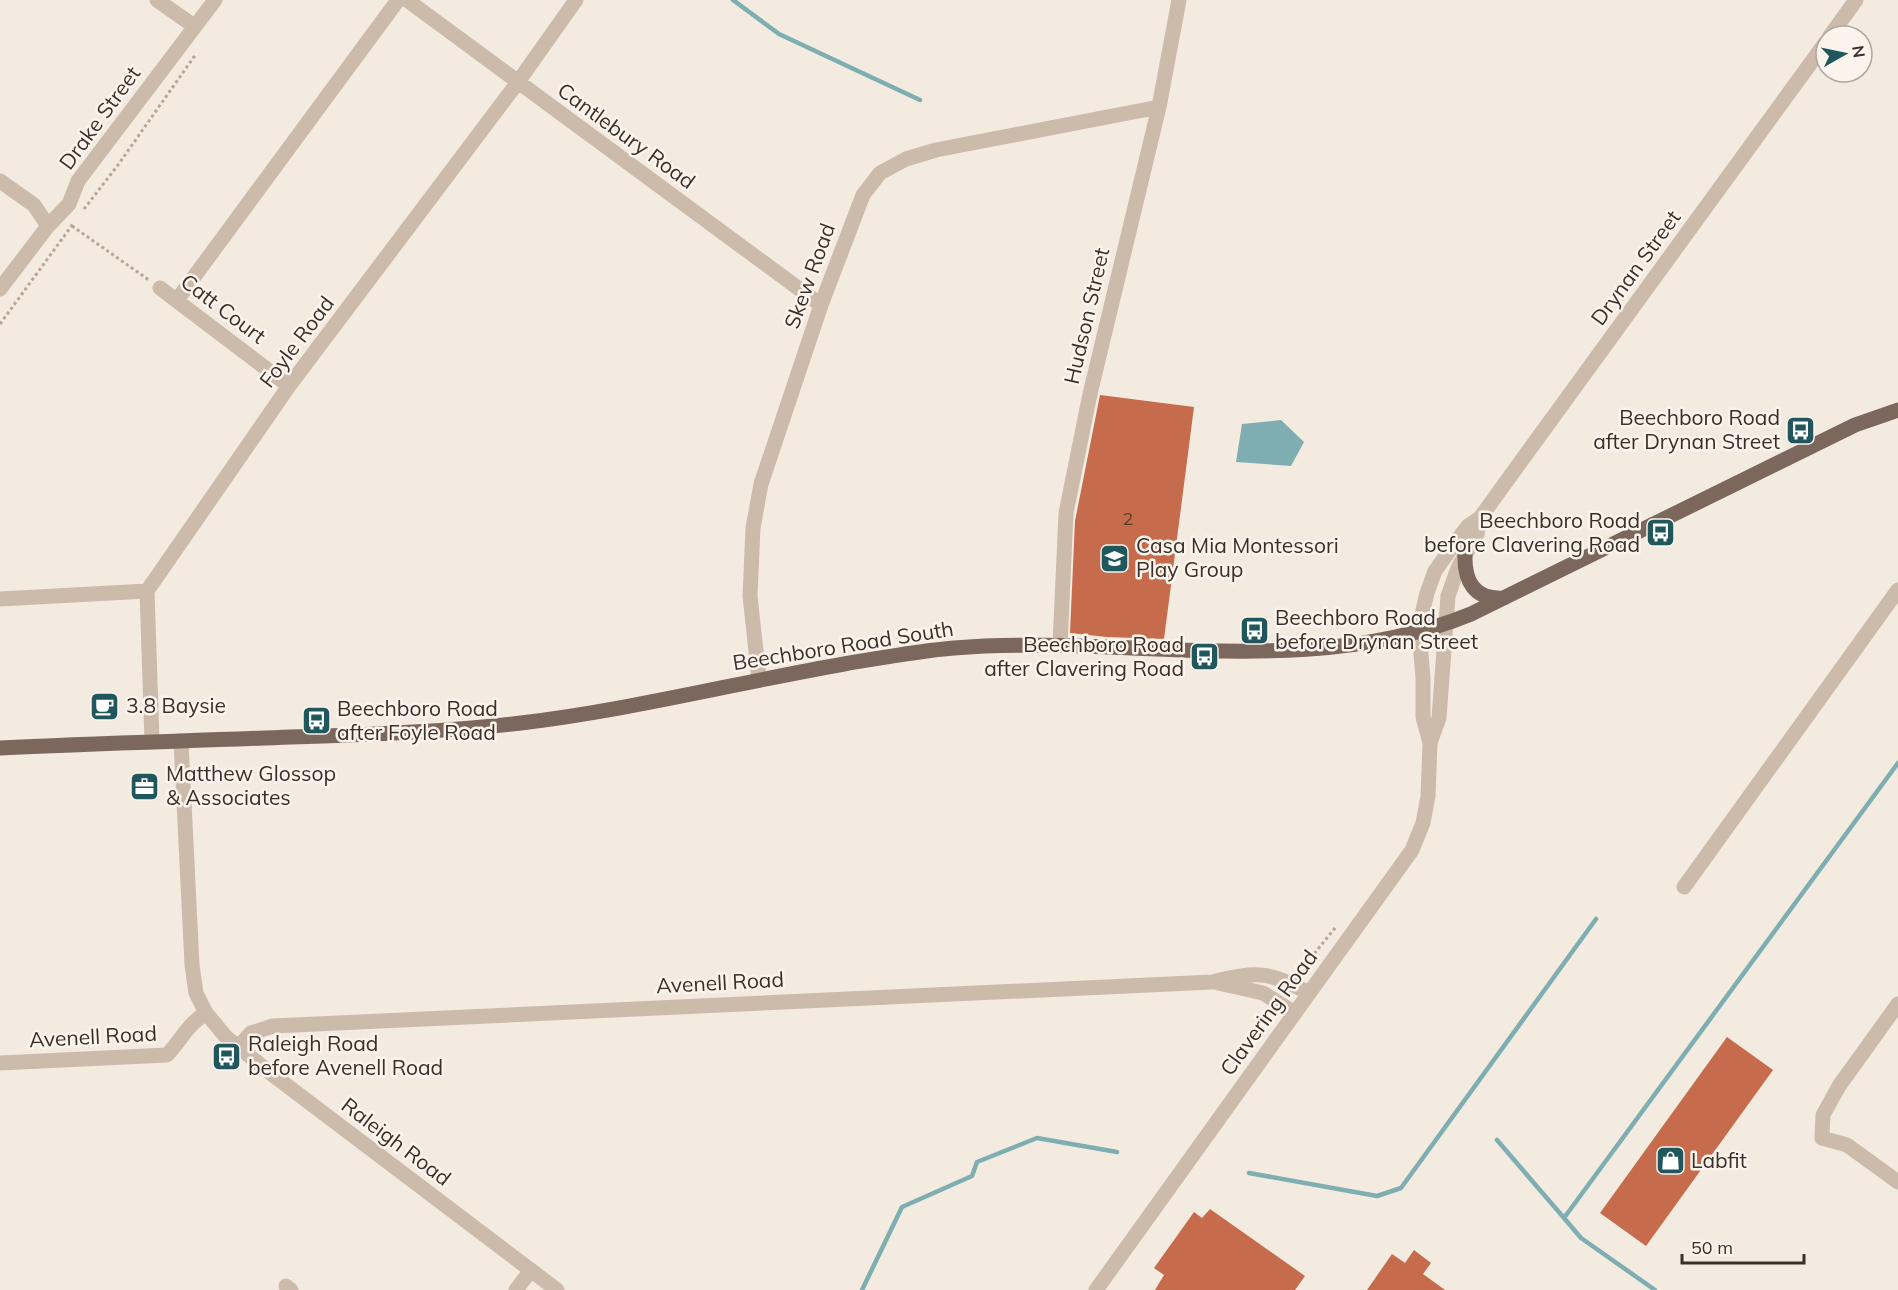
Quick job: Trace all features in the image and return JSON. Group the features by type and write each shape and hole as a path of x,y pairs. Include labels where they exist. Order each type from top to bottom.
{"main road":[{"name":"Beechboro Road South","path":"0,748 429,732 522,723 591,713 759,679 923,650 981,646 1060,645 1248,651 1356,645 1445,624 1506,597 1855,425 1898,410"},
{"path":"1465,554 1464,568 1468,581 1476,591 1485,596 1506,597"}],"street":[{"path":"157,0 194,26"},
{"name":"Drake Street","path":"0,289 48,226 69,204 78,181 215,0"},
{"path":"177,300 398,0"},
{"name":"Cantlebury Road","path":"407,0 821,305"},
{"name":"Foyle Road","path":"147,591 290,386 518,82 576,0"},
{"name":"Hudson Street","path":"1060,645 1066,513 1090,394 1159,107 1179,0"},
{"path":"1839,24 1856,0"},
{"name":"Drynan Street","path":"1421,631 1424,604 1435,571 1461,533 1480,518 1814,59"},
{"name":"Skew Road","path":"759,679 750,596 753,528 761,484 821,305 863,195 880,174 906,159 936,150 1159,107"},
{"path":"0,180 34,205 48,226"},
{"name":"Catt Court","path":"160,288 290,386"},
{"name":"Drynan Street","path":"1445,624 1448,596 1465,554 1477,534 1480,518"},
{"path":"1684,887 1898,590"},
{"path":"0,599 147,591 152,741"},
{"name":"Clavering Road","path":"1430,743 1439,718 1445,624"},
{"name":"Clavering Road","path":"1096,1290 1398,871 1419,837 1428,796 1430,743 1423,717 1421,631"},
{"name":"Raleigh Road","path":"181,741 192,965 196,993 206,1013 226,1037 238,1047 557,1290"},
{"name":"Avenell Road","path":"238,1047 251,1033 273,1026 1212,982 1246,974 1267,975 1283,979 1310,993"},
{"name":"Avenell Road","path":"1212,982 1263,993 1295,1013"},
{"path":"1898,1004 1839,1086 1823,1115 1822,1138 1847,1145 1898,1182"},
{"name":"Avenell Road","path":"0,1063 167,1055 193,1021 206,1013"},
{"path":"516,1290 531,1270"}],"path":[{"path":"84,210 200,48"},
{"path":"0,324 78,218"},
{"path":"72,226 160,288"},
{"path":"1293,972 1309,960 1335,927"}],"water":[{"path":"1281,420 1304,442 1291,466 1236,462 1242,424"}],"building":[{"name":"Casa Mia Montessori Play Group","path":"1100,395 1194,407 1164,639 1070,633 1075,521"},
{"path":"1727,1037 1773,1070 1646,1246 1600,1213"},
{"path":"1210,1209 1305,1276 1295,1290 1155,1290 1164,1275 1154,1268 1194,1212 1202,1218"},
{"path":"1414,1250 1431,1263 1423,1274 1445,1290 1367,1290 1392,1254 1405,1263"}],"waterway":[{"path":"733,0 779,34 920,100"},
{"path":"1497,1140 1564,1218 1898,763"},
{"path":"1249,1173 1377,1196 1401,1188 1596,919"},
{"path":"862,1290 902,1207 972,1176 977,1162 1037,1138 1117,1152"},
{"path":"1564,1218 1581,1238 1655,1290"}],"place":[{"name":"Beechboro Road after Drynan Street","path":"1801,430"},
{"name":"Beechboro Road before Clavering Road","path":"1661,533"},
{"name":"Casa Mia Montessori Play Group","path":"1115,558"},
{"name":"Beechboro Road before Drynan Street","path":"1254,630"},
{"name":"Beechboro Road after Clavering Road","path":"1205,657"},
{"name":"3.8 Baysie","path":"105,706"},
{"name":"Beechboro Road after Foyle Road","path":"316,721"},
{"name":"Matthew Glossop & Associates","path":"145,786"},
{"name":"Raleigh Road before Avenell Road","path":"227,1056"},
{"name":"Labfit","path":"1670,1161"}]}
